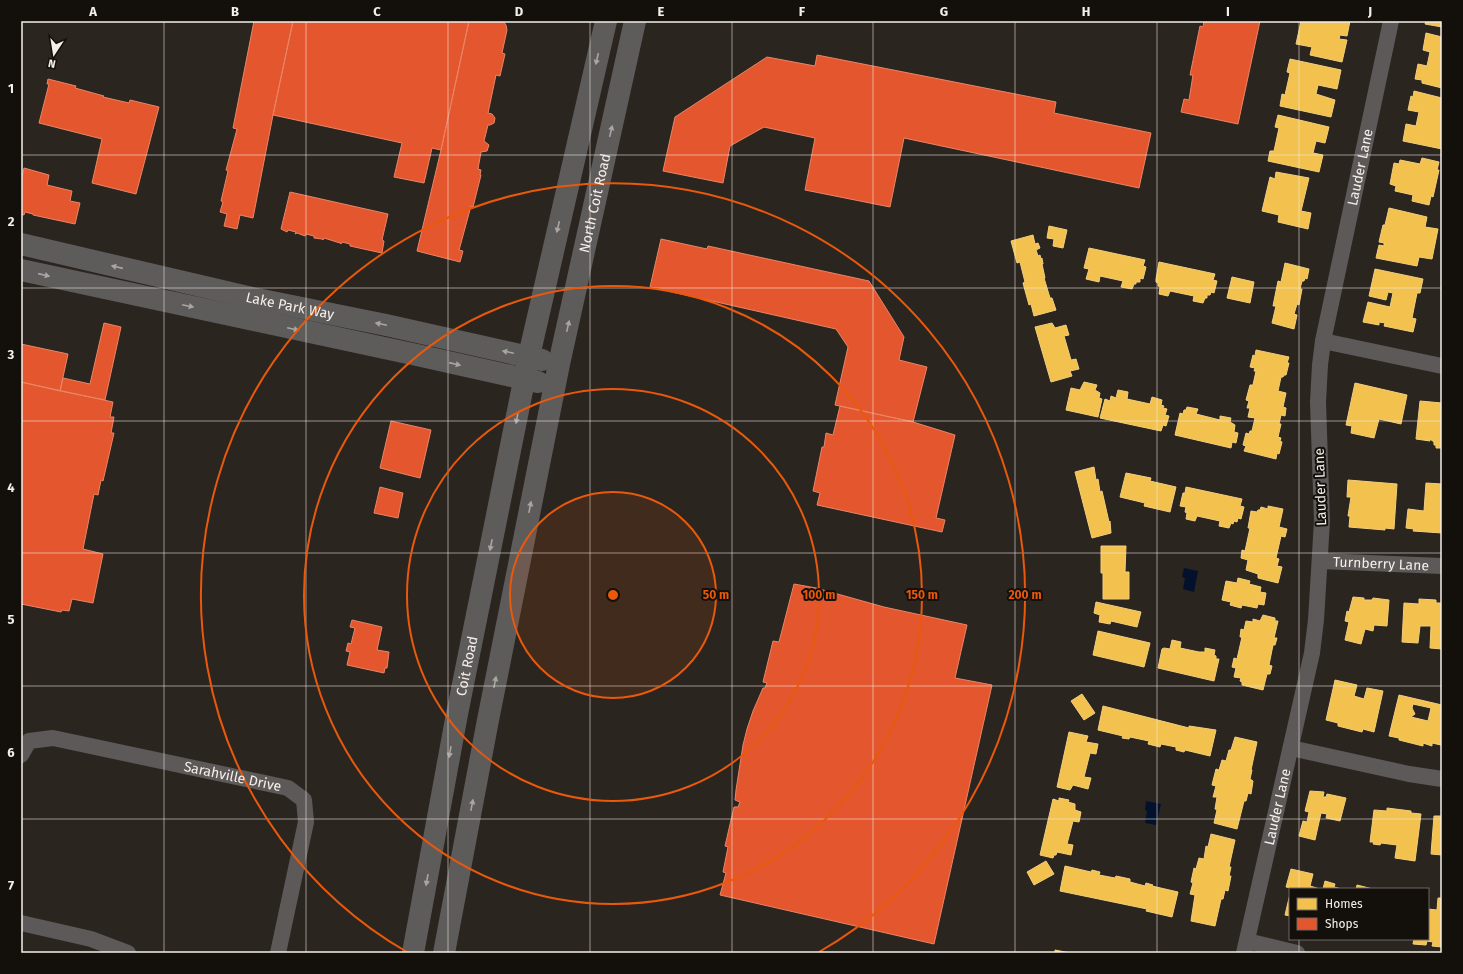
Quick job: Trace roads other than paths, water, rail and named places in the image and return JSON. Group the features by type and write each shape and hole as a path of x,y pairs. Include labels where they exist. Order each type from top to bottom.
{"main road":[{"path":"524,380 606,21"},
{"name":"North Coit Road","path":"555,386 635,21"},
{"name":"Lake Park Way","path":"21,244 252,298 529,356 559,364"},
{"name":"Lake Park Way","path":"21,270 555,386"},
{"name":"Coit Road","path":"413,953 457,714 524,380"},
{"path":"444,953 488,720 555,386"}],"street":[{"name":"Lauder Lane","path":"1246,947 1312,653 1316,620 1322,521 1318,402 1320,365 1323,341 1390,21"},
{"path":"1323,341 1442,366"},
{"name":"Turnberry Lane","path":"1320,561 1442,566"},
{"name":"Sarahville Drive","path":"25,748 52,738 288,788 304,800 306,822 278,953"},
{"path":"1291,748 1409,774 1442,779"},
{"path":"21,923 91,939 128,953"},
{"path":"1246,947 1297,953"}],"water":[{"path":"1184,568 1198,571 1194,592 1183,589 1185,578 1182,577"},
{"path":"1146,801 1161,804 1156,825 1145,823 1147,811 1145,810"}]}
